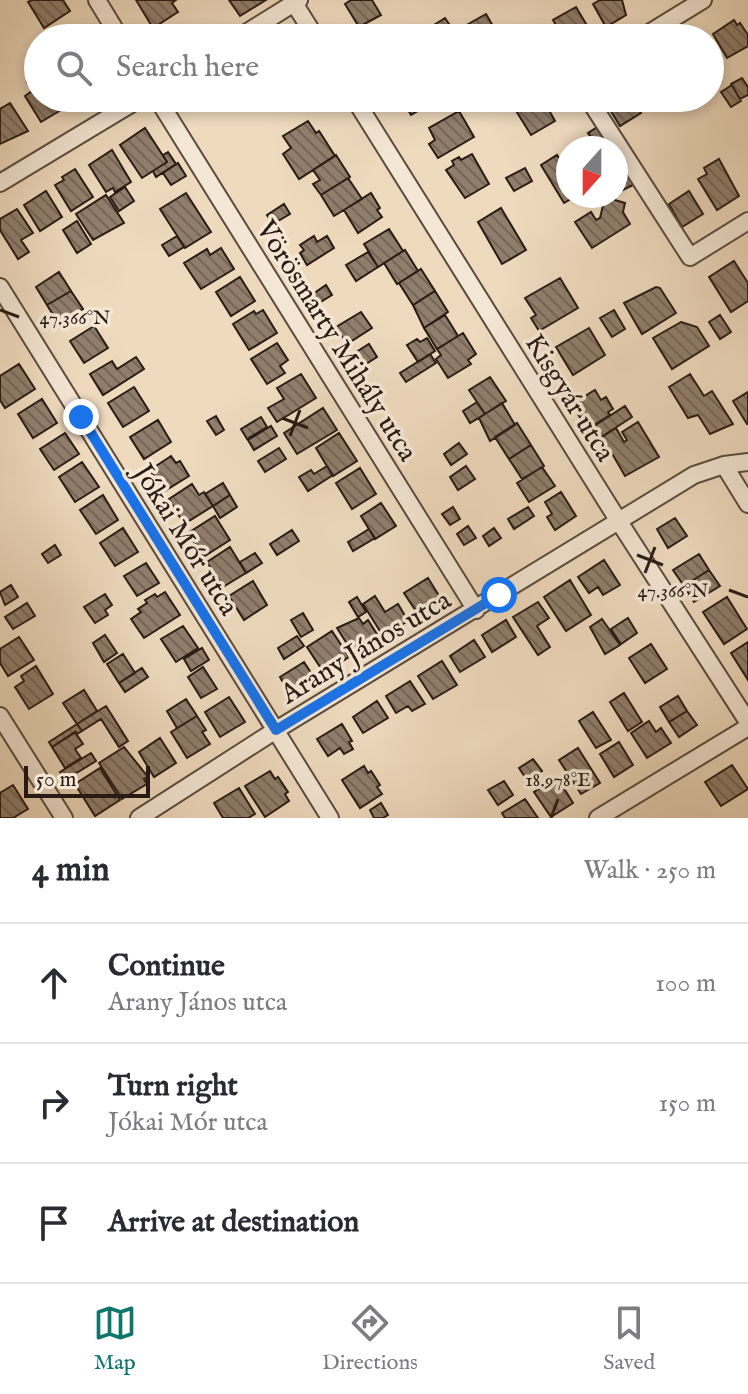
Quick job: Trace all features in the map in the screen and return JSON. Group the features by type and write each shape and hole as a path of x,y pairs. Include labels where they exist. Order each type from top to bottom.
{"street":[{"path":"97,0 112,24"},
{"path":"664,24 703,0"},
{"path":"260,24 295,1 308,24"},
{"path":"0,183 118,112"},
{"name":"Vörösmarty Mihály utca","path":"166,112 476,610"},
{"name":"Kisgyár utca","path":"363,112 748,724"},
{"path":"597,112 690,257 748,221"},
{"name":"Jókai Mór utca","path":"0,287 330,818"},
{"name":"Arany János utca","path":"139,818 276,730 694,475 724,465 748,462"},
{"path":"724,465 748,504"},
{"path":"0,716 64,818"},
{"path":"598,818 748,724"}],"building":[{"path":"63,0 70,11 50,24 42,24 28,2"},
{"path":"136,0 176,0 172,3 178,12 159,24 151,24"},
{"path":"229,0 266,0 240,16"},
{"path":"351,0 372,0 381,15 364,24 357,24 345,4"},
{"path":"600,0 622,0 626,15 611,24 604,24 593,4"},
{"path":"576,7 586,24 555,24 553,20"},
{"path":"486,14 492,24 468,24"},
{"path":"445,18 449,24 435,24"},
{"path":"734,20 748,35 748,46 727,58 724,53 724,27"},
{"path":"742,78 748,87 748,95 740,99 731,84"},
{"path":"732,85 741,101 731,107 724,96 724,90"},
{"path":"10,103 28,131 0,144 0,109"},
{"path":"35,112 58,112 41,122"},
{"path":"460,112 474,137 438,158 429,144 435,140 429,128"},
{"path":"517,112 550,112 555,121 531,135"},
{"path":"612,112 641,113 620,126"},
{"path":"308,121 316,133 319,131 335,156 299,179 283,154 291,148 283,136"},
{"path":"602,124 609,136 590,136 588,133"},
{"path":"145,128 167,162 142,178 120,145"},
{"path":"112,150 131,182 115,192 113,188 106,192 89,165"},
{"path":"168,152 176,164 156,177 153,171 167,162 163,155"},
{"path":"472,154 489,184 465,198 446,170 454,165 452,161"},
{"path":"336,155 350,177 321,195 313,184 320,180 313,170"},
{"path":"556,156 556,190 541,165"},
{"path":"719,159 739,196 717,210 698,179 707,174 704,168"},
{"path":"178,163 186,176 171,185 163,173"},
{"path":"628,167 639,182 628,188"},
{"path":"525,168 532,181 514,191 506,178"},
{"path":"75,169 93,197 71,211 55,185"},
{"path":"348,178 362,199 334,216 321,195"},
{"path":"125,187 134,201 119,211 110,197"},
{"path":"46,191 62,217 40,231 24,205"},
{"path":"689,191 703,214 682,227 669,204"},
{"path":"186,193 211,232 185,248 160,209"},
{"path":"371,193 382,217 358,233 344,210"},
{"path":"106,195 124,223 93,240 76,214"},
{"path":"284,204 290,214 273,224 267,215"},
{"path":"501,208 526,250 502,264 478,222"},
{"path":"602,208 624,208 630,224 592,248 575,222 591,212 596,220 600,218"},
{"path":"17,209 33,233 21,240 29,252 18,259 0,230 0,219"},
{"path":"77,221 91,244 77,253 63,230"},
{"path":"389,229 403,251 378,267 364,244"},
{"path":"177,236 184,247 169,256 162,245"},
{"path":"314,236 317,242 327,236 334,248 307,265 300,253 304,250 300,245"},
{"path":"221,248 234,269 201,289 184,263 207,249 210,255"},
{"path":"405,250 418,271 397,284 384,263"},
{"path":"368,252 378,267 356,281 346,265"},
{"path":"734,261 748,283 748,301 731,312 709,277"},
{"path":"421,269 435,291 413,305 399,283"},
{"path":"59,272 71,291 47,305 36,287"},
{"path":"240,277 255,301 231,316 216,292"},
{"path":"560,278 578,308 539,331 531,318 536,315 525,298"},
{"path":"326,285 332,295 316,305 310,296"},
{"path":"656,287 660,288 676,313 642,334 624,303"},
{"path":"71,291 83,309 59,324 47,305"},
{"path":"435,291 448,312 424,328 413,305"},
{"path":"263,310 277,333 249,350 233,324 254,311 256,314"},
{"path":"614,310 625,329 612,337 600,318"},
{"path":"361,312 372,328 347,344 336,327"},
{"path":"445,315 458,336 437,349 424,328"},
{"path":"720,315 731,332 720,339 709,322"},
{"path":"681,322 697,327 709,346 672,369 653,338"},
{"path":"94,326 108,348 84,363 70,341"},
{"path":"589,328 605,355 573,375 556,347"},
{"path":"463,333 476,354 468,360 471,364 448,378 436,359 441,355 437,349"},
{"path":"427,338 435,351 418,362 407,345"},
{"path":"277,343 288,360 280,366 285,373 267,384 251,359"},
{"path":"369,344 377,357 358,369 350,356"},
{"path":"430,354 436,363 406,382 400,373"},
{"path":"136,357 144,369 103,395 90,374 112,361 117,369"},
{"path":"19,364 35,389 5,408 0,400 0,376"},
{"path":"301,374 316,398 277,422 268,408 284,399 277,388"},
{"path":"690,374 704,396 712,391 733,424 710,434 698,415 688,418 669,387"},
{"path":"490,377 506,401 485,414 469,390"},
{"path":"134,387 149,411 123,427 108,403"},
{"path":"595,390 601,400 606,397 613,409 608,412 610,415 587,429 572,404"},
{"path":"748,392 748,424 747,424 733,401"},
{"path":"42,399 57,423 33,438 18,414"},
{"path":"477,402 485,414 470,423 463,411"},
{"path":"502,403 515,425 490,441 479,418"},
{"path":"625,406 632,417 595,441 588,430"},
{"path":"323,408 337,430 297,454 284,433"},
{"path":"216,416 224,430 216,435 207,421"},
{"path":"261,417 267,427 247,439 241,429"},
{"path":"158,420 171,442 144,459 130,437"},
{"path":"638,422 659,457 625,476 610,450 607,452 599,439 616,428 624,442 627,440 622,432"},
{"path":"517,423 531,445 509,459 495,437"},
{"path":"271,426 277,436 254,450 248,440"},
{"path":"65,433 79,454 54,470 40,449"},
{"path":"339,433 357,461 333,476 316,448"},
{"path":"459,443 467,454 451,465 444,454"},
{"path":"531,445 544,466 522,479 509,459"},
{"path":"279,448 286,459 265,472 258,461"},
{"path":"171,456 176,463 180,461 189,476 163,492 150,470"},
{"path":"82,462 99,487 75,502 59,477"},
{"path":"327,466 333,475 308,491 299,477 311,470 314,474"},
{"path":"466,466 475,479 458,490 450,477"},
{"path":"542,467 555,486 529,502 517,483"},
{"path":"360,468 376,494 352,509 336,483"},
{"path":"223,483 230,495 213,506 205,494"},
{"path":"192,484 199,495 204,492 213,506 184,524 169,499"},
{"path":"561,492 576,516 555,530 547,517 552,514 545,502"},
{"path":"103,495 118,520 96,534 80,510"},
{"path":"230,495 237,507 220,518 213,506"},
{"path":"381,503 396,526 375,539 361,516"},
{"path":"453,507 460,519 450,525 442,514"},
{"path":"528,507 534,516 514,529 508,519"},
{"path":"215,516 230,540 203,557 188,533"},
{"path":"675,518 687,536 668,548 657,529"},
{"path":"468,526 476,538 464,545 457,534"},
{"path":"123,528 138,552 115,566 100,543"},
{"path":"494,528 501,538 489,546 483,536"},
{"path":"369,529 375,538 353,551 348,542"},
{"path":"292,530 299,541 277,555 270,544"},
{"path":"55,545 61,555 48,563 42,554"},
{"path":"230,547 246,573 223,587 207,562"},
{"path":"255,553 262,563 246,573 240,562"},
{"path":"699,554 709,570 684,586 673,570"},
{"path":"604,560 620,585 603,595 598,587 589,593 578,577"},
{"path":"146,563 159,583 137,596 124,576"},
{"path":"709,570 720,586 694,602 684,586"},
{"path":"428,578 441,599 418,614 404,593"},
{"path":"570,580 591,615 566,631 544,597"},
{"path":"253,581 267,605 244,620 229,596"},
{"path":"11,585 18,597 5,605 0,592"},
{"path":"165,592 180,615 144,638 131,619 141,612 138,609 147,603 145,600"},
{"path":"105,594 112,605 105,610 108,615 95,623 84,607"},
{"path":"375,596 385,612 398,604 408,621 383,636 363,604"},
{"path":"357,597 366,612 358,617 349,602"},
{"path":"727,597 747,629 724,644 703,612"},
{"path":"538,602 549,618 537,626 550,647 538,655 513,617"},
{"path":"27,603 35,616 13,629 5,617"},
{"path":"303,613 313,630 301,637 291,620"},
{"path":"359,618 363,624 368,620 380,639 354,655 337,628"},
{"path":"628,618 637,633 621,644 611,629"},
{"path":"602,619 620,645 605,654 590,627"},
{"path":"506,620 516,637 492,652 482,635"},
{"path":"183,626 198,648 176,662 161,639"},
{"path":"332,631 349,657 324,673 307,647"},
{"path":"105,635 117,653 104,662 93,643"},
{"path":"297,636 304,646 284,659 278,648"},
{"path":"19,637 34,660 8,676 0,663 0,649"},
{"path":"474,640 485,657 460,672 450,656"},
{"path":"748,642 748,680 731,653"},
{"path":"651,644 667,669 645,683 629,658"},
{"path":"202,648 209,660 191,671 184,659"},
{"path":"123,654 135,673 119,683 107,664"},
{"path":"442,661 457,685 433,699 418,676"},
{"path":"304,662 315,679 290,694 280,677"},
{"path":"36,666 53,694 29,709 15,687 24,681 21,676"},
{"path":"203,667 217,689 201,698 188,677"},
{"path":"142,668 148,677 125,692 119,683"},
{"path":"410,681 425,704 412,711 408,706 396,713 386,696"},
{"path":"84,690 97,711 77,724 63,703"},
{"path":"624,693 642,722 628,731 610,702"},
{"path":"678,696 687,711 669,722 660,707"},
{"path":"229,697 245,722 220,737 205,712"},
{"path":"186,699 197,716 177,728 167,711"},
{"path":"377,701 388,718 363,733 353,717"},
{"path":"106,706 128,741 119,747 101,719 82,731 77,724"},
{"path":"687,711 697,725 679,737 669,722"},
{"path":"593,712 611,740 596,748 579,721"},
{"path":"197,716 210,744 187,758 171,732"},
{"path":"649,721 656,732 661,728 671,743 647,758 631,733"},
{"path":"77,724 82,731 52,747 49,742"},
{"path":"342,724 353,749 344,754 340,748 328,756 317,739"},
{"path":"75,732 83,744 75,749 81,758 65,768 52,747"},
{"path":"160,738 176,763 154,777 139,752"},
{"path":"619,742 633,765 614,777 600,754"},
{"path":"124,747 148,777 144,779 147,784 122,799 99,763"},
{"path":"578,748 600,783 581,794 559,760"},
{"path":"91,753 96,761 65,780 60,772"},
{"path":"533,759 542,771 527,780 519,768"},
{"path":"732,765 748,789 721,806 705,782"},
{"path":"364,766 380,785 377,787 382,794 360,808 342,780"},
{"path":"100,768 120,800 95,816 75,784"},
{"path":"270,771 288,792 285,794 289,801 265,817 245,786"},
{"path":"557,777 573,803 551,817 534,792"},
{"path":"504,781 513,795 498,805 488,790"},
{"path":"13,785 28,809 13,818 0,818 0,793"},
{"path":"239,788 255,814 248,818 223,818 214,803"},
{"path":"525,799 538,818 505,818 502,813"},
{"path":"381,803 388,815 374,818 370,810"}],"route":[{"path":"81,417 276,730 499,595"}]}
